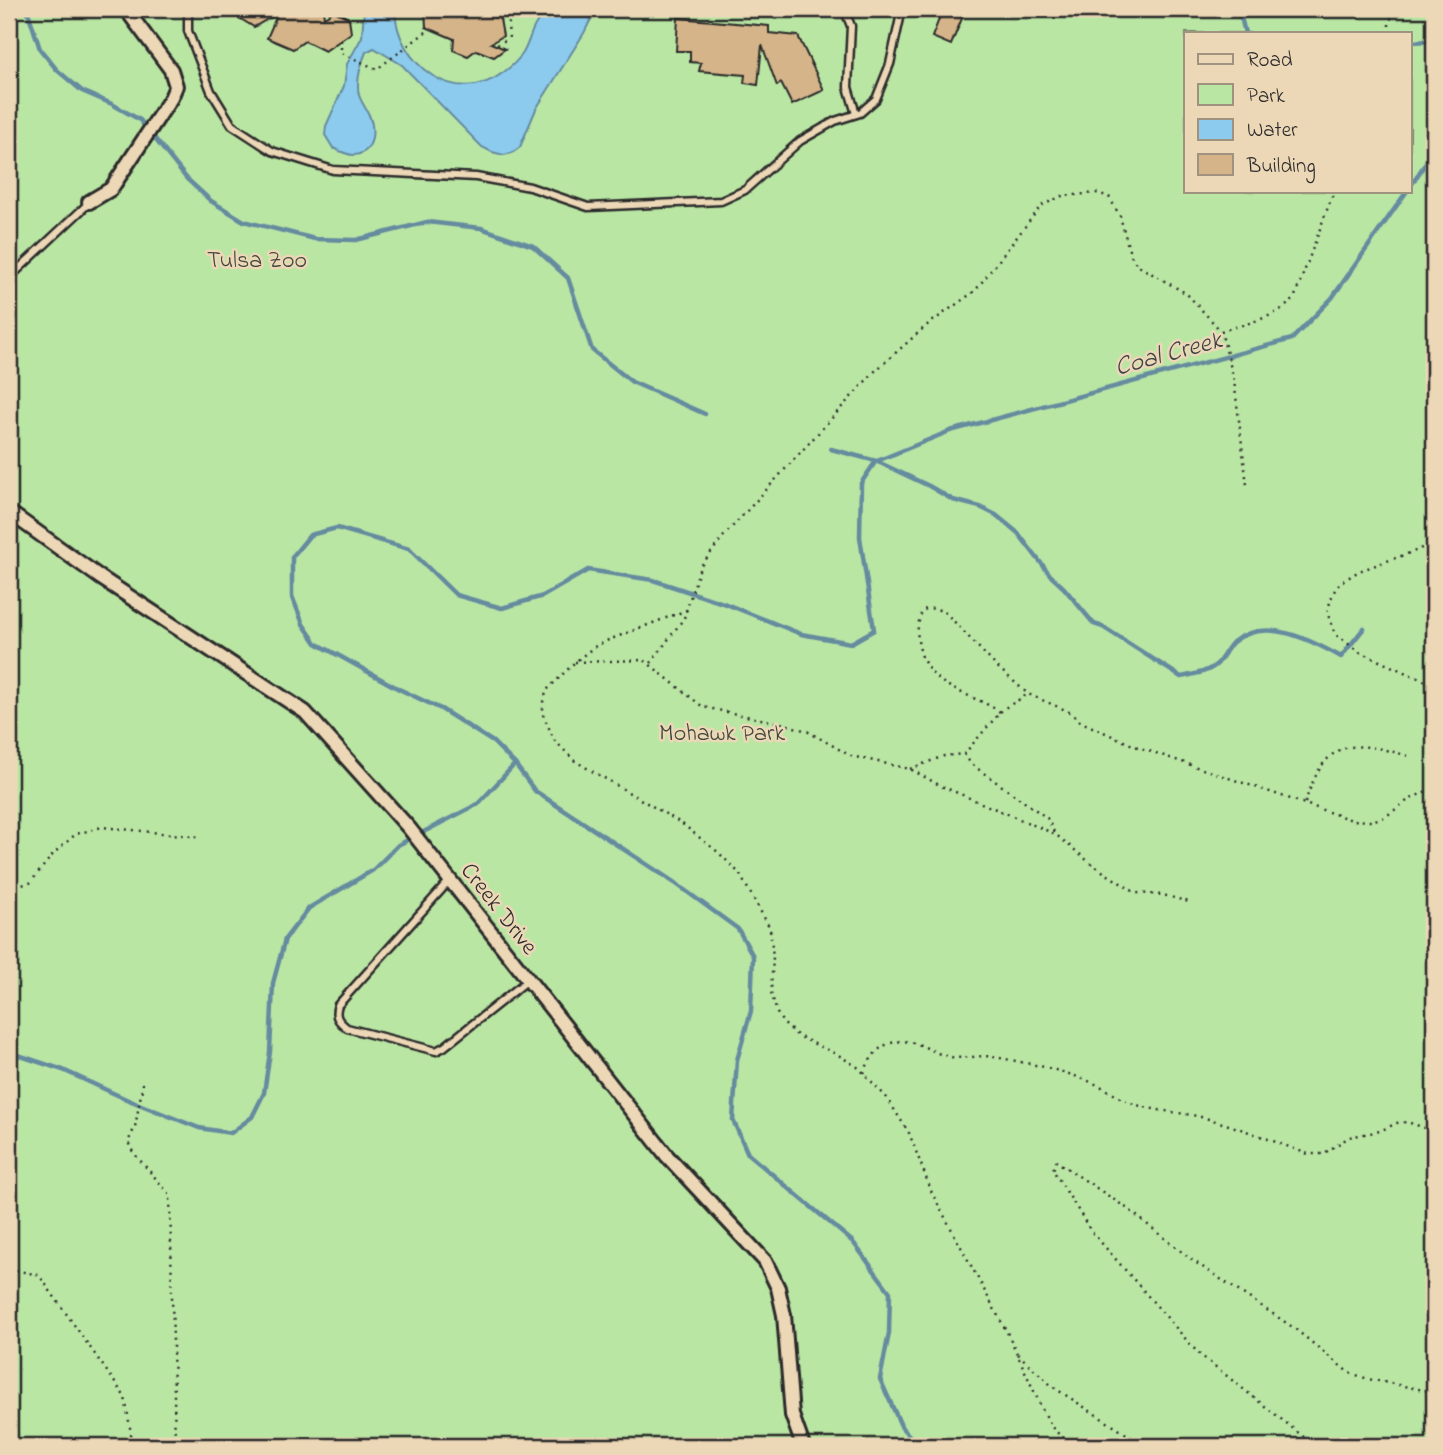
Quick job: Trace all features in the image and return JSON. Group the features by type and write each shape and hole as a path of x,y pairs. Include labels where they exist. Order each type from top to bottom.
{"street":[{"path":"89,202 111,189 171,98 176,86 171,70 131,16 131,9"},
{"name":"Creek Drive","path":"9,512 101,578 305,712 420,841 667,1156 765,1261 778,1288 784,1315 792,1415 803,1446"}],"lane":[{"path":"188,9 188,31 211,91 232,125 272,151 333,170 476,177 530,187 588,207 721,201 745,190 800,141 835,121 856,114 876,99 890,64 902,9"},
{"path":"844,9 851,26 848,88 856,114"},
{"path":"9,278 89,202"},
{"path":"452,879 338,1005 336,1013 339,1022 347,1028 436,1051 530,979"}],"path":[{"path":"497,45 509,38 508,24 528,9"},
{"path":"1389,32 1389,22 1396,9"},
{"path":"341,40 341,53 376,69 430,29"},
{"path":"1221,331 1266,316 1287,306 1294,299 1334,192"},
{"path":"651,663 675,633 687,610 700,567 723,537 874,372 926,326 975,291 1041,206 1062,196 1098,193 1109,197 1120,216 1130,254 1137,265 1187,294 1221,331 1234,380 1247,485"},
{"path":"1434,541 1418,550 1359,572 1340,583 1333,593 1327,612 1335,634 1369,658 1434,684"},
{"path":"1000,712 932,677 923,661 918,641 917,627 922,611 936,608 946,613 994,664 1028,694 1068,711 1081,722 1135,746 1352,820 1371,821 1385,817 1407,801 1434,787"},
{"path":"687,610 606,641 575,662 547,690 543,702 543,715 555,741 575,761 681,823 718,852 739,873 770,928 773,957 771,992 777,1013 783,1023 798,1036 840,1056 864,1073 887,1098 909,1133 936,1203 1017,1353 1054,1430 1073,1446"},
{"path":"575,662 644,660 703,706 785,724 807,731 851,756 910,769 941,786 1055,834 1093,865 1136,893 1163,895 1189,902"},
{"path":"910,769 944,756 964,754 1000,712 1028,694"},
{"path":"1305,803 1320,767 1344,748 1360,744 1412,757"},
{"path":"964,754 971,764 1047,818 1055,834"},
{"path":"9,888 30,883 54,853 76,834 89,830 120,827 201,837"},
{"path":"864,1073 868,1062 881,1046 911,1041 926,1045 938,1054 954,1058 990,1056 1044,1068 1102,1087 1119,1099 1136,1105 1199,1117 1308,1154 1323,1154 1349,1137 1380,1131 1397,1123 1407,1122 1434,1131"},
{"path":"143,1083 135,1127 128,1142 133,1152 170,1195 175,1446"},
{"path":"1315,1446 1198,1353 1091,1231 1053,1170 1056,1161 1128,1209 1192,1260 1294,1328 1348,1372 1368,1379 1434,1392"},
{"path":"9,1269 39,1275 125,1397 134,1446"},
{"path":"1017,1353 1053,1387 1145,1446"}],"green space":[{"name":"Mohawk Park","path":"9,9 1434,9 1434,1446 9,1446"}],"water":[{"path":"568,8 596,9 536,109 520,147 504,155 482,147 402,65 374,48 366,52 358,90 371,121 372,140 366,150 352,155 333,148 325,135 326,126 344,86 347,64 362,37 364,9 395,9 398,29 417,63 448,83 466,86 485,82 512,66 523,53 536,23 548,12"}],"building":[{"path":"238,9 323,9 324,17 334,11 349,18 351,33 325,51 305,41 293,49 267,38 278,13 254,27 239,18"},
{"path":"425,9 475,9 500,19 503,36 491,43 505,49 494,57 476,50 468,56 453,50 454,39 426,27"},
{"path":"943,9 963,9 963,16 951,45 932,37"},
{"path":"678,18 769,26 769,33 798,36 824,90 792,105 781,83 777,86 762,45 758,85 744,83 745,75 699,71 701,63 690,62 690,51 676,51"}],"waterway":[{"path":"27,9 40,49 57,70 82,91 140,120 187,179 211,201 244,221 315,239 356,240 427,222 481,228 533,246 568,278 592,350 632,382 705,414"},
{"name":"Coal Creek","path":"1239,9 1245,32"},
{"name":"Coal Creek","path":"1412,42 1434,41"},
{"name":"Coal Creek","path":"1412,184 1434,150"},
{"name":"Coal Creek","path":"877,461 950,431 1292,339 1332,298 1406,192"},
{"path":"831,449 876,461 953,500 980,507 996,515 1018,533 1051,576 1094,624 1103,627 1181,677 1213,667 1233,642 1246,634 1259,631 1288,633 1341,657 1364,628"},
{"path":"876,461 861,483 860,537 874,630 851,643 801,634 726,604 653,580 588,570 543,596 502,608 456,595 409,549 337,528 310,535 292,557 292,596 303,624 316,643 441,709 493,742 515,764 535,791 675,883 738,929 753,956 751,1011 737,1060 733,1120 748,1154 853,1242 890,1292 889,1333 880,1379 902,1428 919,1446"},
{"path":"9,1052 63,1070 199,1128 231,1133 252,1117 264,1093 270,1052 273,983 285,939 309,908 373,870 398,845 478,804 515,764"}],"park label":[{"name":"Tulsa Zoo","path":"257,259"}]}
